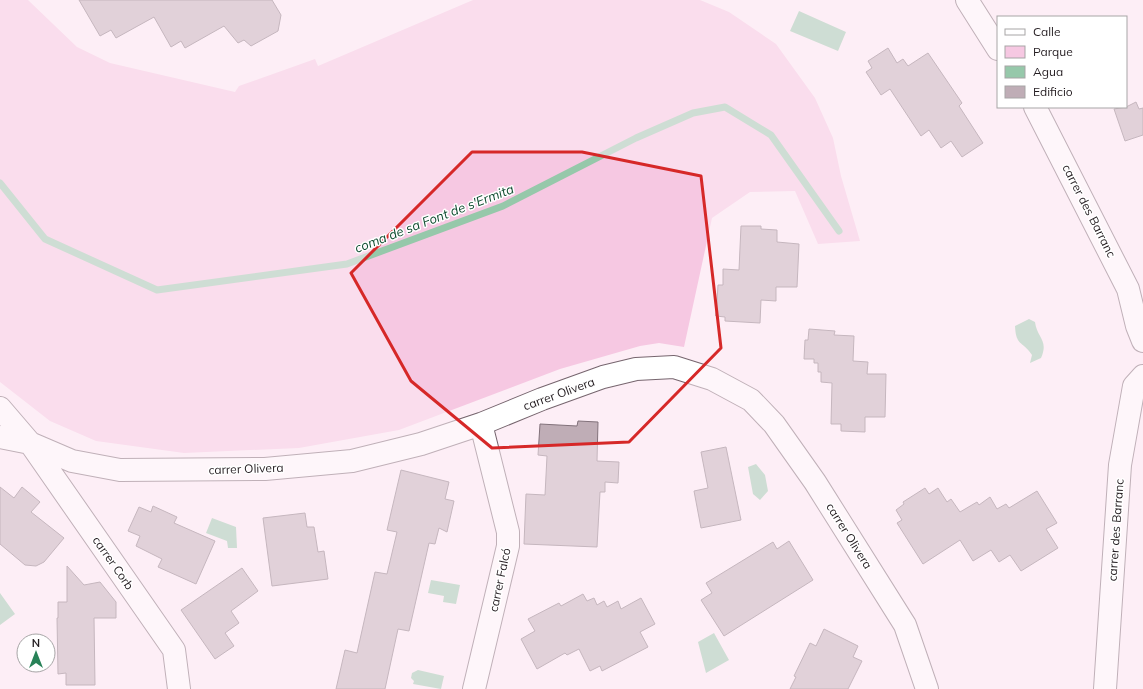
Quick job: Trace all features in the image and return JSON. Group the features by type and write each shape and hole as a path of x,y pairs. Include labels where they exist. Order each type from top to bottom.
{"street":[{"path":"967,0 997,47"},
{"name":"carrer des Barranc","path":"1036,108 1128,289 1136,326 1143,341"},
{"name":"carrer Olivera","path":"30,443 72,461 120,470 266,469 352,461 414,446 481,424 542,399 603,377 636,369 674,368 712,378 751,400 774,424 815,482 905,626 927,689"},
{"name":"carrer des Barranc","path":"1105,689 1120,466 1134,386 1143,376"},
{"path":"0,408 30,443"},
{"name":"carrer Falcó","path":"474,689 508,546 508,532 481,424"},
{"path":"0,437 30,443"},
{"name":"carrer Corb","path":"30,443 174,650 179,689"}],"highlighted area":[{"path":"472,152 582,152 701,176 721,348 629,442 492,448 411,381 351,273"}],"green space":[{"path":"0,0 28,0 77,47 110,63 235,92 239,86 315,59 318,66 473,0 700,0 729,12 776,44 815,98 833,138 841,176 860,241 818,244 795,191 750,192 712,218 684,347 659,343 640,346 560,369 399,430 299,448 184,453 96,441 50,421 0,382"}],"water":[{"path":"799,11 846,32 838,51 790,31"},
{"path":"1029,319 1035,322 1044,347 1041,358 1030,363 1032,355 1018,341 1015,326"},
{"path":"756,464 765,475 768,491 760,500 753,494 748,467"},
{"path":"212,518 236,527 237,548 228,548 227,541 206,533"},
{"path":"431,580 460,585 456,604 443,602 444,596 428,593"},
{"path":"0,593 15,614 0,625"},
{"path":"714,633 729,660 706,673 698,642"},
{"path":"418,670 444,676 441,689 413,684 414,681 411,678 412,673"}],"building":[{"path":"79,0 272,0 281,15 278,31 251,46 244,40 238,43 224,26 185,48 181,41 171,47 154,17 116,38 111,30 100,36"},
{"path":"888,48 897,63 903,59 908,66 928,53 962,103 959,106 983,143 962,157 951,141 941,148 929,130 921,136 890,89 881,95 866,72 872,68 868,61"},
{"path":"1136,102 1139,109 1143,108 1143,135 1125,141 1114,109 1127,108 1127,106"},
{"path":"741,226 761,226 761,229 777,230 777,242 799,244 797,287 776,287 776,301 761,300 760,323 725,321 725,317 716,316 718,285 723,285 723,269 739,270"},
{"path":"809,329 835,331 834,335 854,336 853,361 868,362 867,374 886,374 885,417 865,417 865,432 841,431 841,424 831,424 832,383 821,382 821,372 818,372 818,363 814,363 814,359 804,359 805,340 808,340"},
{"path":"578,421 598,422 597,461 619,462 618,483 605,482 605,492 600,492 597,547 524,544 526,494 545,495 547,456 538,455 540,424 577,426"},
{"path":"726,447 741,520 701,528 694,491 708,488 701,452"},
{"path":"401,470 449,482 445,499 454,501 447,532 439,528 435,544 429,543 409,631 398,629 385,689 336,689 345,650 357,653 375,572 387,574 397,532 387,530"},
{"path":"0,487 14,498 22,487 40,502 31,512 64,538 44,562 36,566 25,565 0,544"},
{"path":"925,488 929,494 938,488 947,502 951,499 960,512 977,502 979,505 990,497 997,509 1006,504 1009,508 1037,491 1057,523 1046,529 1058,548 1021,571 1010,555 999,562 991,550 973,561 960,540 923,564 897,523 902,520 896,510 904,504 903,502"},
{"path":"153,506 177,517 174,523 215,541 196,584 158,567 162,559 136,546 140,536 128,531 139,507 151,512"},
{"path":"305,513 307,527 314,527 318,552 324,551 328,579 272,586 263,518"},
{"path":"789,541 813,580 724,636 701,600 712,593 706,583 773,542 777,549"},
{"path":"67,566 84,585 100,582 116,602 116,618 94,618 95,685 66,685 66,673 58,674 58,602 67,602"},
{"path":"242,568 258,591 231,611 239,623 225,633 234,646 215,659 181,610"},
{"path":"583,594 587,601 594,598 597,605 604,601 607,607 618,601 621,609 641,598 655,624 640,632 648,647 602,671 600,666 590,671 579,649 567,655 565,653 537,669 521,639 535,631 528,619 559,603 561,606"},
{"path":"824,629 858,646 853,657 862,661 848,689 790,689 796,677 794,676 810,643 816,646"}],"waterway":[{"name":"coma de sa Font de s'Ermita","path":"0,183 45,239 157,290 347,264 503,206 636,138 693,113 725,107 771,135 839,231"}]}
